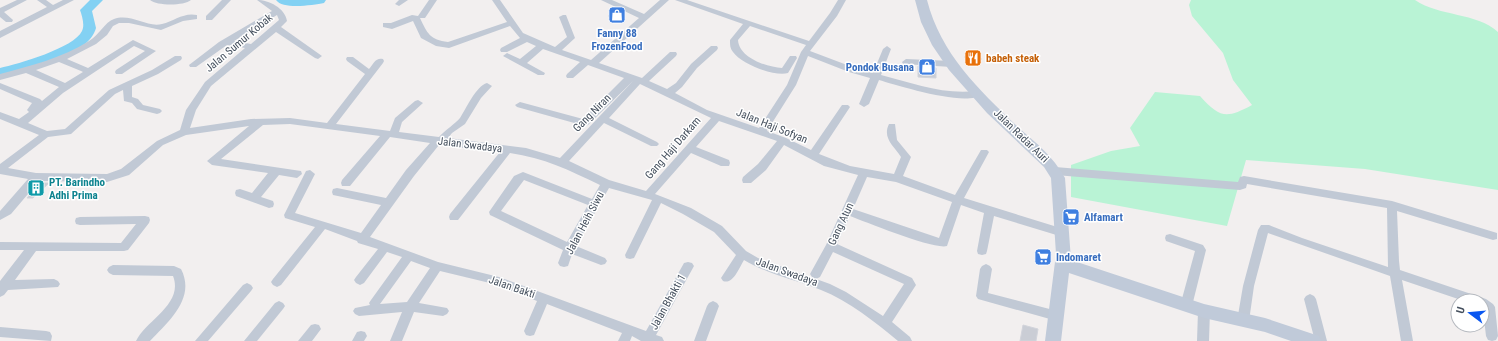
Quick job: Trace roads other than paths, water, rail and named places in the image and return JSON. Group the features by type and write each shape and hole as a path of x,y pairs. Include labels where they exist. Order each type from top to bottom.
{"main road":[{"name":"Jalan Radar Auri","path":"921,0 927,25 952,64 976,94 1049,163 1055,171 1059,187 1063,233 1063,264 1053,341"},
{"path":"1063,264 1186,306 1243,321 1265,324 1313,341"}],"street":[{"path":"9,20 0,12 23,0"},
{"path":"25,17 52,5 41,0"},
{"path":"0,35 30,18 70,0"},
{"path":"154,0 187,0"},
{"path":"209,18 227,0"},
{"name":"Jalan Sumur Kobak","path":"184,132 191,110 208,84 283,21 282,15 278,11 261,0"},
{"path":"422,16 433,0"},
{"name":"Jalan Haji Sofyan","path":"496,0 517,32 526,39 542,46 638,80 717,116 783,140 828,163 897,178 990,211 1063,233"},
{"path":"605,0 645,18"},
{"path":"570,76 589,63 665,0"},
{"path":"679,0 811,44"},
{"path":"761,132 791,85 805,52 834,14 842,0"},
{"path":"193,65 226,42 278,11"},
{"path":"0,76 28,70 59,59 99,38 108,30 110,24 116,20 127,18 134,23 163,28 178,20 194,17"},
{"path":"386,25 392,26 415,17 424,36 439,44 449,45 511,23"},
{"path":"556,51 571,38 563,17"},
{"path":"748,23 734,40 735,48 738,54 773,70 779,71 785,71 793,58"},
{"path":"276,28 318,56"},
{"path":"526,39 505,53 541,73"},
{"path":"226,42 253,47"},
{"path":"18,123 60,92 133,43 152,51 119,72"},
{"path":"521,63 542,46"},
{"path":"668,93 679,85 694,66 714,48"},
{"path":"864,104 887,49"},
{"path":"805,52 852,70 949,96 976,94"},
{"path":"520,106 585,123 673,54"},
{"path":"0,115 46,134 61,134 68,132 108,95 155,72 178,58"},
{"path":"59,59 84,70"},
{"path":"350,59 369,73"},
{"path":"329,126 369,73 380,61"},
{"path":"906,62 952,64"},
{"path":"28,70 62,85"},
{"name":"Gang Niran","path":"562,162 638,80"},
{"path":"128,84 127,99 135,101 140,107 157,111"},
{"path":"0,86 37,101 37,106 18,123"},
{"path":"362,240 410,173 449,131 462,122 478,96 487,86"},
{"path":"346,183 390,135 398,120 418,103"},
{"path":"813,155 845,107"},
{"name":"Gang Haji Darkam","path":"630,255 653,197 688,148 717,116"},
{"path":"603,119 654,144"},
{"name":"Jalan Swadaya","path":"0,170 36,177 101,179 117,176 132,167 160,143 184,132 251,122 290,121 534,153 562,162 606,183 653,197 688,211 718,229 742,254 754,261 831,290 854,302 885,323 906,341"},
{"path":"260,122 212,160 297,174"},
{"path":"892,126 890,136 906,157 897,178"},
{"path":"0,170 46,134"},
{"path":"747,180 762,167 783,140"},
{"path":"688,148 725,163"},
{"path":"454,217 507,150"},
{"path":"847,211 941,244 945,242 958,199 984,152"},
{"path":"254,198 276,170"},
{"path":"1055,171 1240,186 1244,180 1392,205 1493,236"},
{"name":"Gang Atun","path":"816,274 831,246 864,172"},
{"name":"Jalan Bakti","path":"310,174 289,213 292,216 322,225 437,266 495,280 544,298 626,336 651,340"},
{"path":"595,204 523,176 518,179 495,209 495,214 568,248 601,260"},
{"path":"0,216 7,211 36,177"},
{"name":"Jalan Heih Siwu","path":"564,263 568,248 606,183"},
{"path":"337,192 389,203"},
{"path":"240,193 268,204"},
{"path":"1392,205 1395,272 1407,341"},
{"path":"982,251 990,211"},
{"path":"0,246 124,247 145,220 80,221"},
{"path":"277,282 322,225"},
{"path":"1243,321 1247,289 1256,262 1263,230 1266,228 1298,242 1395,272 1455,293"},
{"path":"1170,238 1201,250 1186,306"},
{"path":"2,287 34,246"},
{"path":"831,246 908,281 910,285 885,323"},
{"path":"360,280 385,247"},
{"path":"727,278 742,254"},
{"path":"375,303 409,256"},
{"path":"396,341 404,325 410,307 437,266"},
{"name":"Jalan Bhakti 1","path":"651,340 688,266"},
{"path":"986,269 982,296 1057,316"},
{"path":"113,270 174,271 178,274 181,284 176,303 142,341"},
{"path":"2,287 54,284"},
{"path":"201,341 247,288"},
{"path":"530,331 544,298"},
{"path":"1310,299 1321,341"},
{"path":"250,341 279,306"},
{"path":"700,341 713,306"},
{"path":"359,311 410,307 443,311"},
{"path":"1203,341 1204,311"},
{"path":"1490,316 1492,336"},
{"path":"304,341 315,329"},
{"path":"0,332 46,339"}],"waterway":[{"path":"0,72 49,58 75,45 84,38 89,31 90,28 86,10 97,0"},
{"path":"282,0 304,3 320,0"}],"place":[{"name":"Fanny 88 FrozenFood","path":"617,15"},
{"name":"babeh steak","path":"973,58"},
{"name":"Pondok Busana","path":"927,67"},
{"name":"PT. Barindho Adhi Prima","path":"36,188"},
{"name":"Alfamart","path":"1071,217"},
{"name":"Indomaret","path":"1043,257"}]}
